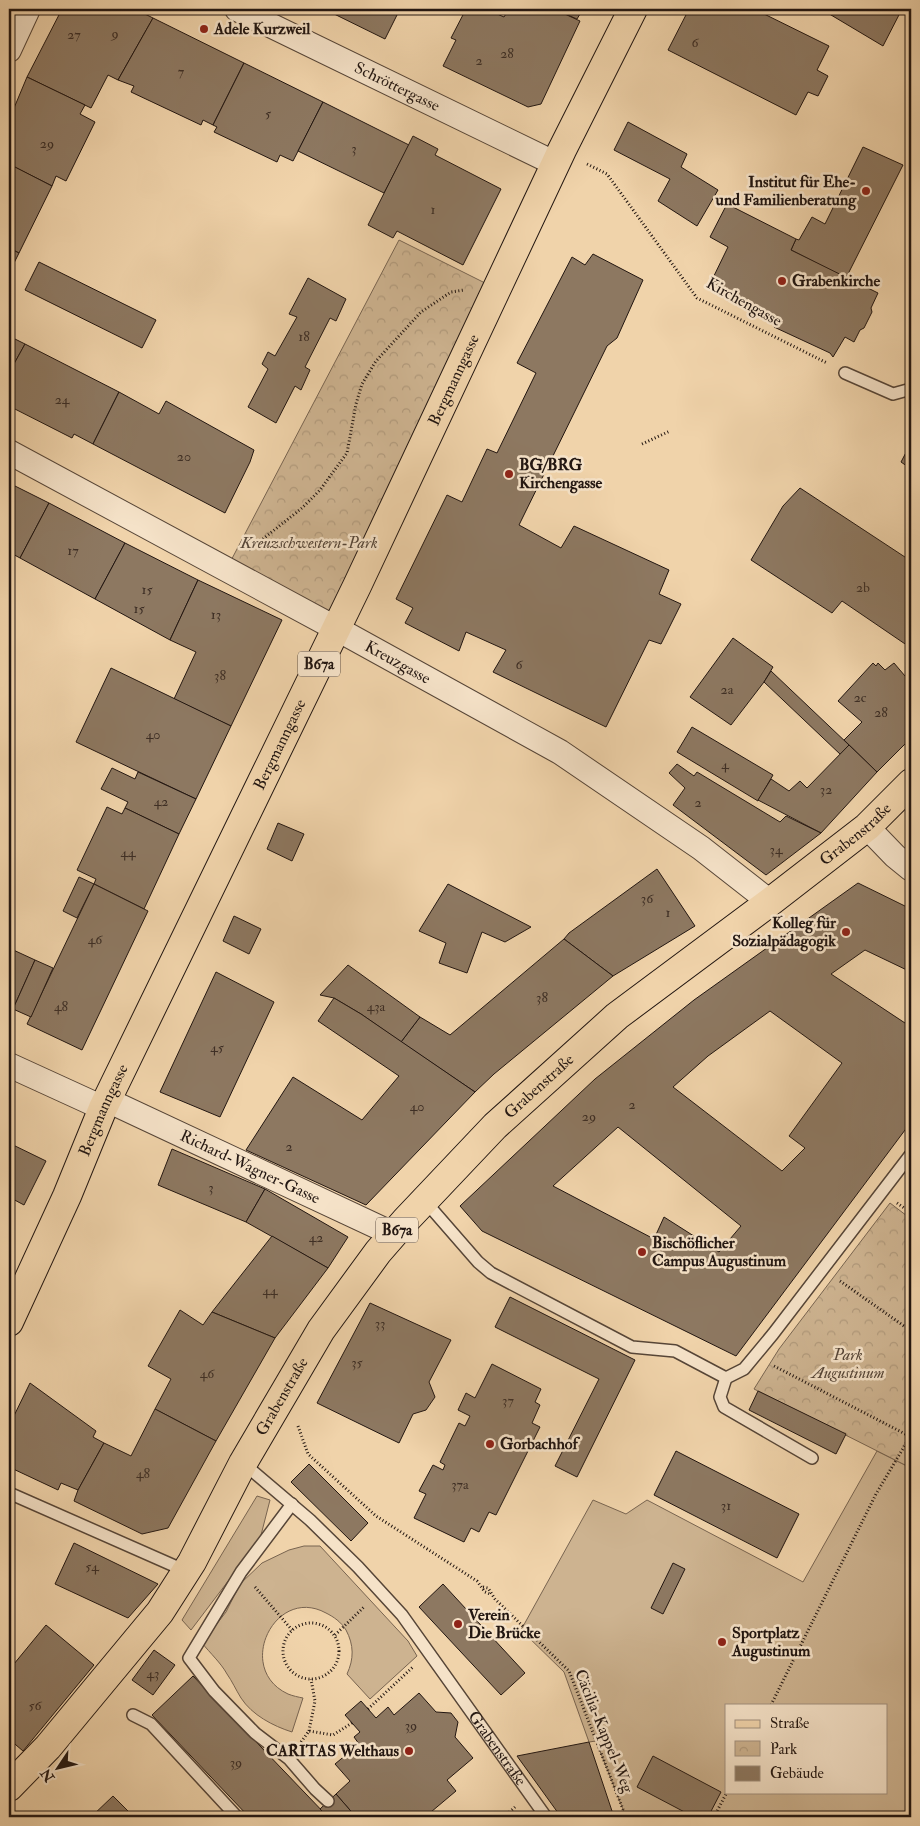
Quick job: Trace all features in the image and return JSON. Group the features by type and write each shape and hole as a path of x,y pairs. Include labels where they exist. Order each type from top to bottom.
{"main road":[{"name":"Bergmanngasse","path":"9,1322 68,1196 105,1104 336,629 556,164 633,9"},
{"name":"Grabenstraße","path":"9,1787 48,1747 160,1612 186,1571 242,1463 321,1330 393,1234 495,1126 617,1016 770,902 867,826 911,783"}],"street":[{"path":"9,50 28,9"},
{"name":"Schröttergasse","path":"237,9 556,164"},
{"name":"Kreuzgasse","path":"9,452 560,752 701,848 770,902"},
{"path":"867,826 895,856 911,869"},
{"name":"Richard-Wagner-Gasse","path":"9,1065 241,1161 393,1234"}],"lane":[{"path":"845,373 893,394 911,389"},
{"path":"812,1458 724,1407 720,1397 726,1378 744,1369 755,1356 911,1154"},
{"path":"424,1200 478,1262 491,1273 632,1348 675,1351 726,1378"},
{"name":"Grabenstraße","path":"242,1463 310,1520 381,1591 402,1615 546,1817"},
{"path":"9,1493 186,1571"},
{"path":"292,1504 241,1572 189,1658 214,1691 255,1733 289,1759 328,1801"},
{"path":"132,1715 151,1724 238,1817"}],"path":[{"name":"Kirchengasse","path":"582,161 606,174 697,298 845,373"},
{"path":"226,570 302,508 335,471 347,453 362,384 376,361 421,312 451,292 477,288 497,288"},
{"path":"642,444 670,431"},
{"path":"823,1269 911,1331"},
{"path":"755,1356 911,1436 876,1494 771,1704"},
{"name":"Cäcilia-Kappel-Weg","path":"297,1423 308,1454 376,1516 477,1581 483,1587 488,1588 490,1594 569,1671 626,1817"},
{"path":"241,1572 292,1630"},
{"path":"335,1635 381,1591"},
{"path":"306,1623 323,1625 335,1635 340,1650 336,1665 325,1676 311,1679 298,1676 288,1667 283,1654 284,1641 292,1630 306,1623"},
{"path":"368,1708 430,1652"},
{"path":"289,1759 309,1731 315,1701 311,1679"},
{"path":"309,1731 333,1735 352,1723"},
{"path":"714,1817 726,1794"}],"green space":[{"name":"Kreuzschwestern-Park","path":"399,240 497,289 336,629 226,570"},
{"name":"Park Augustinum","path":"890,1203 911,1219 911,1468 754,1389 779,1349"},
{"name":"Sportplatz Augustinum","path":"877,1451 911,1468 911,1817 626,1817 596,1741 589,1742 564,1672 521,1630 593,1500 626,1514 647,1500 803,1582"},
{"path":"257,1496 270,1500 260,1539 191,1630 182,1620"},
{"path":"304,1546 320,1546 408,1641 417,1656 370,1699 347,1674 351,1663 352,1647 349,1636 342,1625 326,1613 308,1607 291,1610 277,1620 268,1634 263,1650 264,1667 272,1682 288,1694 303,1698 292,1732 270,1723 251,1710 241,1698 222,1666 202,1643 226,1612 240,1584 262,1563 289,1550"}],"building":[{"path":"62,9 135,9 153,18 118,80 108,75 91,108 27,77"},
{"path":"324,9 400,9 385,39"},
{"path":"466,9 486,9 504,17 509,9 554,9 580,21 541,104 528,107 443,66 456,40 451,38"},
{"path":"554,9 583,9 577,19"},
{"path":"689,9 754,9 829,46 817,70 828,76 818,96 808,92 796,115 668,50"},
{"path":"821,9 902,9 883,46"},
{"path":"153,18 244,63 213,125 203,120 201,125 131,92 134,86 118,80"},
{"path":"244,63 323,102 293,161 280,155 277,162 214,132 217,127 213,125"},
{"path":"27,77 85,105 80,114 95,122 66,181 56,176 52,186 9,164 9,120"},
{"path":"323,102 409,145 384,193 298,151"},
{"path":"628,122 687,154 681,167 718,190 697,226 658,201 670,179 614,150"},
{"path":"413,136 438,149 435,155 501,189 463,265 397,231 393,238 368,225"},
{"name":"Institut für Ehe- und Familienberatung","path":"863,147 903,165 846,278 791,250 796,239 799,240 812,217 825,224"},
{"path":"9,164 52,186 19,253 9,248"},
{"name":"Grabenkirche","path":"727,204 796,239 791,250 878,293 871,308 872,312 854,342 845,337 833,357 830,353 774,327 778,317 710,284 728,247 710,237"},
{"path":"9,248 19,253 9,273"},
{"name":"BG/BRG Kirchengasse","path":"593,254 643,280 617,338 607,346 519,525 561,548 574,526 669,570 659,594 681,604 661,644 649,640 606,727 493,672 506,650 466,632 459,651 405,623 413,608 396,599 447,495 462,502 487,449 497,453 536,373 517,363 572,257 585,265"},
{"path":"39,262 156,320 142,348 25,290"},
{"path":"308,278 346,299 336,321 330,318 305,367 310,370 301,390 295,386 276,423 248,407 268,369 262,364 268,352 275,356 297,317 289,314"},
{"path":"9,336 25,344 9,373"},
{"path":"25,344 119,392 93,444 74,434 72,438 9,406 9,373"},
{"path":"119,392 159,414 166,401 254,450 225,513 93,444"},
{"path":"911,443 911,469 901,462"},
{"path":"9,483 49,503 20,558 9,552"},
{"path":"800,488 911,561 911,648 842,601 832,613 751,560 783,506"},
{"path":"49,503 125,543 95,599 20,558"},
{"path":"125,543 198,580 170,640 95,599"},
{"path":"198,580 282,620 231,726 174,699 196,652 170,640"},
{"path":"733,638 773,667 764,682 731,725 690,697"},
{"path":"873,663 876,666 878,663 885,670 894,663 905,676 911,671 911,738 877,772 844,740 862,722 838,701"},
{"path":"111,668 231,726 196,799 76,742"},
{"path":"771,671 849,745 841,755 764,682"},
{"path":"692,727 773,775 758,801 677,752"},
{"path":"849,745 877,772 821,833 758,800 771,779 789,791 800,781 807,788"},
{"path":"677,764 694,776 697,772 780,822 786,816 821,833 766,875 673,805 685,788 669,773"},
{"path":"112,768 135,779 138,772 196,799 179,834 125,808 128,802 101,789"},
{"path":"107,807 122,814 125,808 179,834 144,909 94,884 96,879 77,870"},
{"path":"278,823 304,834 292,861 267,849"},
{"path":"657,869 695,926 613,976 564,939 569,933"},
{"path":"79,877 94,884 77,918 63,911"},
{"path":"858,883 911,909 911,972 865,950 831,974 908,1025 911,1021 911,1122 736,1356 482,1231 460,1206 595,1079 694,1000","holes":["770,1011 842,1063 789,1136 805,1148 782,1171 673,1087 708,1056","618,1127 741,1226 719,1252 664,1217 654,1239 553,1186"]},
{"path":"94,884 148,911 82,1050 27,1024"},
{"path":"448,884 531,927 505,942 482,932 467,973 439,963 446,943 419,931"},
{"path":"234,916 261,929 249,954 223,941"},
{"path":"564,939 613,976 494,1074 475,1092 401,1042 420,1017 450,1035"},
{"path":"9,948 35,960 9,1018"},
{"path":"35,960 53,968 31,1017 13,1009"},
{"path":"348,965 420,1017 401,1042 334,998 320,995"},
{"path":"216,972 274,1002 220,1117 160,1092"},
{"path":"334,998 361,1014 475,1092 366,1205 246,1150 293,1077 362,1120 399,1076 318,1021"},
{"path":"9,1143 46,1161 24,1205 9,1197"},
{"path":"172,1149 265,1189 246,1222 158,1185"},
{"path":"265,1189 348,1237 328,1268 246,1222"},
{"path":"272,1236 328,1268 275,1338 212,1312"},
{"path":"510,1297 635,1360 577,1477 555,1466 599,1379 495,1327"},
{"path":"370,1303 451,1340 429,1382 435,1397 426,1410 413,1414 399,1443 317,1403"},
{"path":"180,1310 203,1325 212,1312 275,1338 216,1441 155,1409 171,1379 148,1366"},
{"name":"Gorbachhof","path":"492,1364 541,1389 535,1402 540,1405 532,1423 540,1427 496,1515 489,1512 479,1532 471,1528 464,1542 414,1518 426,1494 419,1491 433,1465 443,1470 445,1465 440,1462 459,1423 465,1426 470,1416 458,1410 466,1393 475,1398"},
{"path":"30,1383 96,1431 93,1437 104,1443 78,1490 61,1483 58,1490 9,1467 9,1426"},
{"path":"758,1391 846,1434 836,1454 749,1410"},
{"path":"155,1409 216,1441 168,1528 142,1534 74,1501 78,1490 104,1443 131,1456"},
{"path":"676,1451 799,1514 777,1558 654,1495"},
{"path":"309,1464 368,1523 351,1541 291,1482"},
{"path":"74,1543 158,1584 128,1618 55,1584"},
{"path":"673,1563 685,1569 663,1614 651,1608"},
{"name":"Verein Die Brücke","path":"443,1584 525,1673 501,1695 419,1607"},
{"path":"46,1625 94,1665 23,1751 9,1739 9,1670"},
{"path":"154,1650 175,1665 153,1695 132,1680"},
{"path":"193,1676 328,1817 249,1817 152,1715"},
{"name":"CARITAS Welthaus","path":"419,1693 436,1712 451,1713 458,1722 455,1737 473,1758 447,1780 456,1791 425,1817 381,1817 377,1813 372,1817 356,1817 336,1794 350,1781 335,1764 359,1744 354,1737 360,1732 345,1715 361,1701 376,1718 388,1707 394,1715"},
{"path":"589,1742 614,1817 561,1817 517,1756"},
{"path":"653,1756 721,1792 708,1817 694,1817 637,1787"},
{"path":"336,1794 356,1817 328,1817 320,1809"},
{"path":"113,1796 134,1817 91,1817"}],"place":[{"name":"Adele Kurzweil","path":"204,29"},
{"name":"Institut für Ehe- und Familienberatung","path":"866,191"},
{"name":"Grabenkirche","path":"782,281"},
{"name":"BG/BRG Kirchengasse","path":"509,474"},
{"name":"Kolleg für Sozialpädagogik","path":"846,932"},
{"name":"Bischöflicher Campus Augustinum","path":"642,1252"},
{"name":"Gorbachhof","path":"490,1444"},
{"name":"Verein Die Brücke","path":"458,1624"},
{"name":"Sportplatz Augustinum","path":"722,1642"},
{"name":"CARITAS Welthaus","path":"409,1751"}]}
